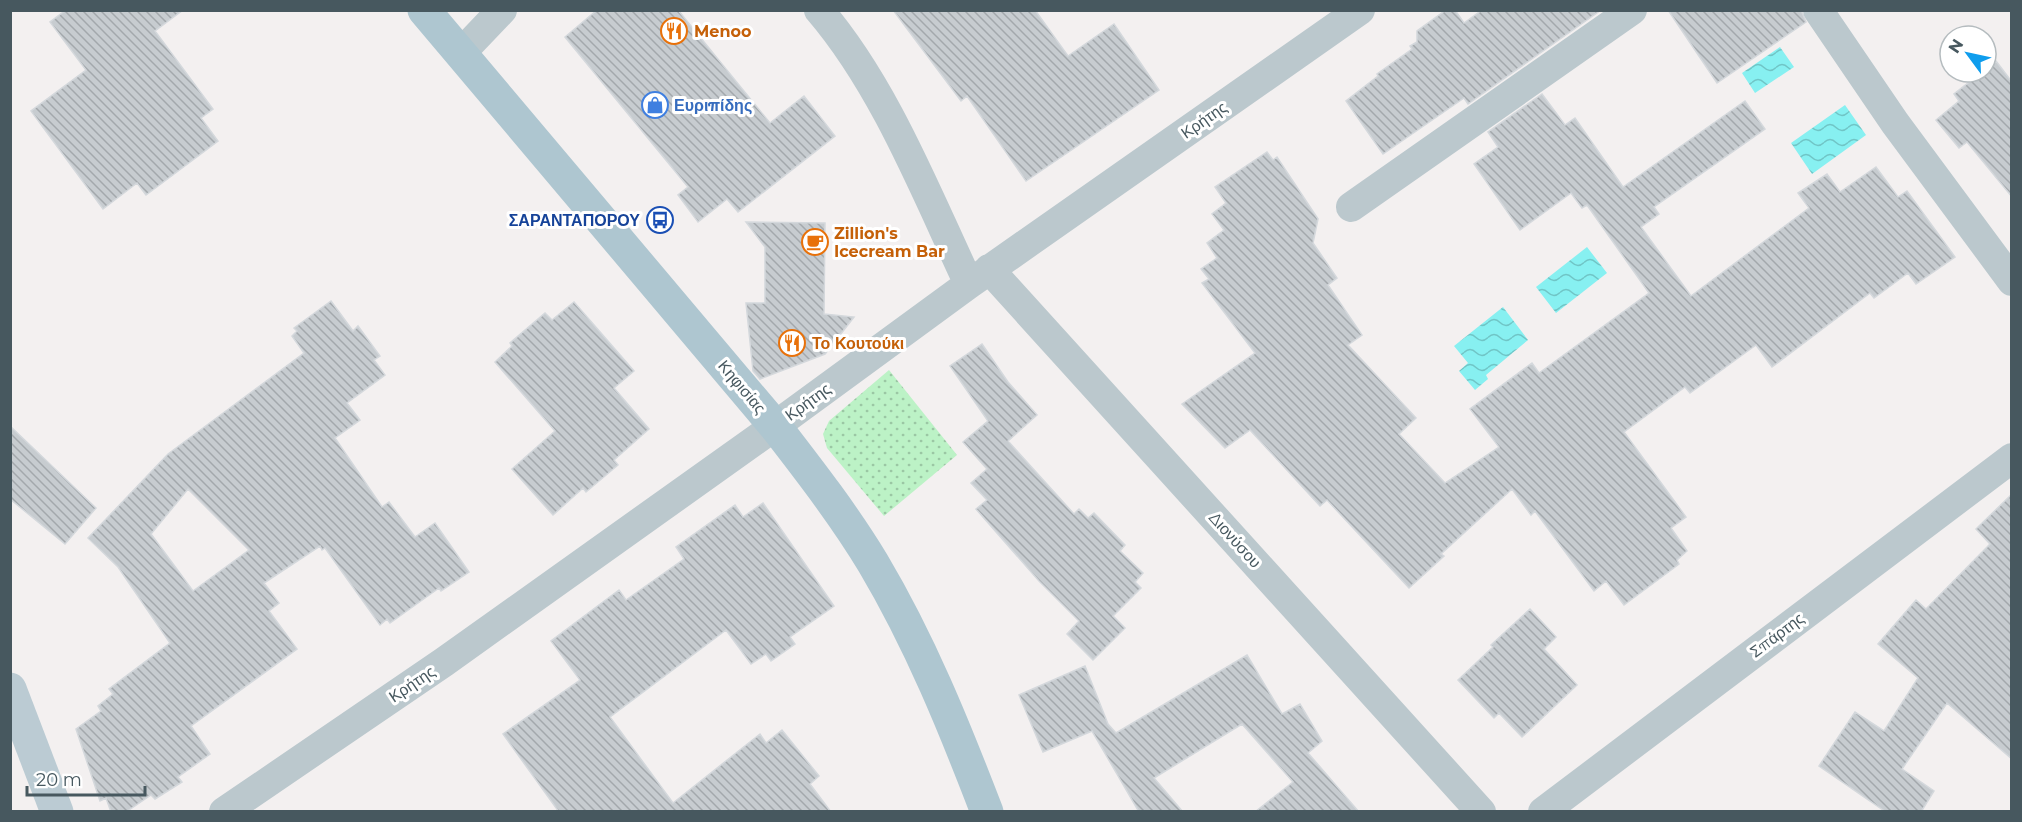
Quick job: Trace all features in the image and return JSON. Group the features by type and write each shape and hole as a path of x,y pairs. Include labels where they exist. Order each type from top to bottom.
{"main road":[{"name":"Κηφισίας","path":"424,10 775,426 834,505 873,563 904,619 952,719 987,812"}],"street":[{"path":"461,53 502,10"},
{"name":"Διονύσου","path":"819,10 844,41 885,108 979,276 1481,812"},
{"name":"Κρήτης","path":"224,812 444,662 775,426 979,276 1360,10"},
{"path":"1351,207 1632,10"},
{"path":"1818,10 1895,123 2012,281"},
{"name":"Σπάρτης","path":"1543,812 2012,458"},
{"path":"10,689 57,812"}],"green space":[{"path":"889,370 957,455 884,516 827,448 823,434 829,421"}],"water":[{"path":"1780,47 1794,67 1755,93 1742,73"},
{"path":"1845,105 1866,135 1812,174 1791,143"},
{"path":"1587,247 1607,273 1556,313 1536,287"},
{"path":"1503,307 1528,340 1486,375 1488,379 1475,390 1459,371 1468,363 1454,346"}],"building":[{"path":"66,10 183,10 155,31 213,109 201,118 218,141 146,195 137,183 103,209 31,111 86,70 50,22"},
{"path":"597,10 678,10 770,123 804,96 835,136 738,212 727,199 698,222 678,195 688,187 565,37"},
{"path":"893,10 1035,10 1068,56 1114,24 1159,90 1026,181 967,96 961,101"},
{"path":"1446,10 1455,10 1464,23 1482,10 1601,10 1468,104 1464,98 1383,154 1346,101 1378,76 1377,74 1412,49 1410,46 1417,42 1417,31"},
{"path":"1668,10 1801,10 1806,22 1717,83"},
{"path":"1998,64 2012,82 2012,197 1967,142 1959,148 1936,120 1959,101 1954,94 1967,84 1998,84"},
{"path":"1542,94 1565,125 1575,118 1623,187 1745,101 1765,129 1654,207 1659,214 1641,227 1691,296 1809,208 1798,193 1827,174 1840,192 1876,167 1898,197 1907,191 1955,257 1916,284 1908,273 1874,298 1870,293 1772,367 1756,345 1690,393 1685,387 1624,432 1686,517 1671,528 1687,551 1677,560 1679,564 1624,605 1606,581 1594,591 1535,511 1531,515 1512,489 1441,554 1444,556 1409,588 1327,500 1320,506 1250,430 1225,448 1182,404 1255,353 1202,283 1209,279 1201,269 1217,258 1207,243 1224,230 1212,214 1226,203 1215,187 1267,152 1273,160 1277,157 1318,219 1313,243 1337,278 1328,285 1362,335 1348,345 1416,418 1399,434 1445,483 1499,447 1470,409 1532,363 1539,373 1649,293 1587,205 1582,208 1571,193 1520,230 1474,164 1498,147 1488,132"},
{"path":"746,222 825,223 824,314 854,317 825,354 760,379 753,371 746,303 765,303 765,247"},
{"path":"331,301 353,331 358,326 380,356 374,360 385,375 347,403 360,420 335,438 382,507 389,502 415,537 435,523 469,572 441,591 439,588 390,623 387,619 380,625 325,548 322,550 320,546 264,583 279,603 269,611 297,649 191,726 210,754 178,777 182,782 155,799 151,795 126,812 111,812 106,798 100,801 76,729 101,711 98,706 113,694 109,689 170,643 118,567 88,538 168,454 304,353 292,336 297,331 294,328","holes":["188,489 249,550 193,591 151,534"]},
{"path":"574,302 634,371 614,388 649,429 614,460 618,465 586,492 583,488 553,515 512,469 555,431 495,362 512,346 510,343 545,313 552,320"},
{"path":"982,344 1008,382 1037,415 1008,441 1074,514 1079,509 1088,518 1094,513 1125,545 1120,551 1143,573 1135,582 1141,588 1113,616 1125,628 1093,660 1067,634 1079,621 1039,581 976,509 987,500 971,483 987,469 963,442 988,421 950,366"},
{"path":"10,426 96,508 65,544 10,499"},
{"path":"2012,494 2012,759 1947,703 1902,769 1934,791 1921,812 1886,812 1819,766 1855,712 1884,731 1918,678 1878,644 1916,600 1926,609 1990,544 1976,529"},
{"path":"763,503 834,606 790,637 795,644 771,661 766,654 751,664 726,630 610,717 673,803 760,734 766,743 782,730 819,776 810,784 831,812 559,812 503,734 580,680 551,641 619,590 626,600 684,559 676,547 735,505 743,517"},
{"path":"1530,609 1556,637 1544,649 1577,685 1522,737 1499,713 1494,718 1458,680"},
{"path":"1247,655 1282,714 1300,704 1322,741 1308,753 1359,812 1255,812 1293,782 1242,724 1154,778 1183,812 1139,812 1092,731 1043,752 1019,695 1085,666 1108,724 1116,733"}],"place":[{"name":"Menoo","path":"674,31"},
{"name":"Ευριπίδης","path":"655,105"},
{"name":"ΣΑΡΑΝΤΑΠΟΡΟΥ","path":"660,220"},
{"name":"Zillion's Icecream Bar","path":"815,242"},
{"name":"Το Κουτούκι","path":"792,343"}]}
